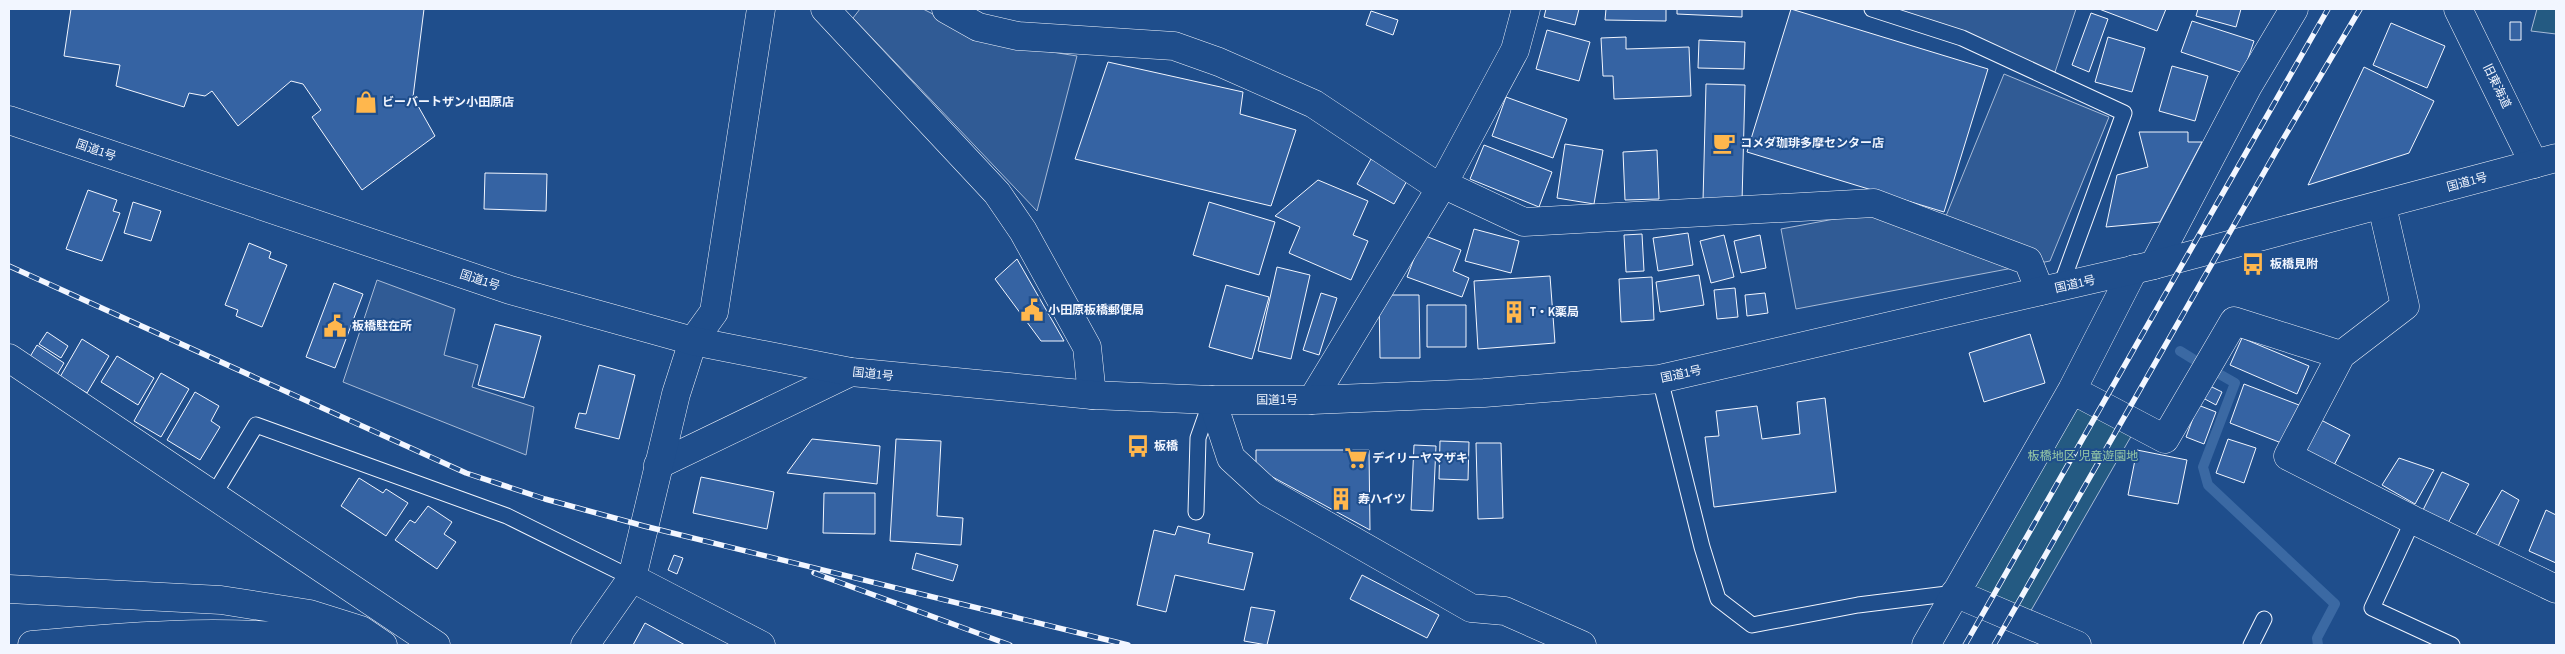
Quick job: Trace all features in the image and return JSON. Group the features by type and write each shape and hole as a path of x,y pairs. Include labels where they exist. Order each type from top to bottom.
{"main road":[{"path":"585,645 632,578 658,465 693,340 714,312 761,9"},
{"path":"825,9 997,193 1018,223 1087,347 1092,395"},
{"path":"946,9 978,27 1018,36 1174,46 1219,62 1314,104 1442,186 1524,222 1874,203 2028,261 2050,290"},
{"path":"1312,400 1442,186 1515,50 1526,9"},
{"path":"1926,645 2294,9"},
{"name":"旧東海道","path":"2458,9 2545,161"},
{"name":"国道1号","path":"9,120 510,290 693,340 850,372 1092,395 1212,400 1312,400 1484,393 1660,379 2144,267 2382,206 2545,161"},
{"path":"2382,206 2405,306 2341,355 2288,456 2413,520 2556,589"},
{"path":"2072,390 2165,439 2234,322 2341,355"},
{"path":"9,358 436,645"},
{"path":"658,465 850,372"},
{"path":"1212,400 1231,458 1268,492 1471,608 1504,611 1582,645"},
{"path":"632,578 761,645"},
{"path":"9,589 221,600 310,614 361,630 383,645"},
{"path":"1955,593 2077,645"},
{"path":"32,645 146,636 216,634 274,636 350,645"}],"lane":[{"path":"1872,9 1962,38 2124,113 2050,290"},
{"path":"1660,379 1702,547 1718,598 1752,624 1858,606 1955,593"},
{"path":"1196,512 1198,438 1212,400"},
{"path":"213,496 256,425 507,516 632,578"},
{"path":"2413,520 2372,608 2452,645"},
{"path":"2251,645 2264,619"}],"green space":[{"path":"2537,9 2556,9 2556,34 2531,31"},
{"name":"板橋地区 児童遊園地","path":"2077,404 2133,433 2029,614 1970,589"}],"shaded area":[{"path":"860,9 923,9 988,42 1077,56 1037,211 853,18"},
{"path":"1865,9 2076,9 2055,72"},
{"path":"2004,74 2109,117 2050,261 1796,309 1781,229 1872,212 1937,238"},
{"path":"377,280 455,309 444,355 478,365 472,387 534,407 526,455 343,382"}],"building":[{"name":"ビーバートザン小田原店","path":"71,9 424,9 413,97 435,136 362,190 312,117 321,110 303,84 291,81 238,126 212,91 205,96 189,93 184,107 116,86 120,65 64,56"},
{"path":"1546,9 1579,9 1575,25 1544,17"},
{"path":"1606,9 1666,9 1666,21 1605,20"},
{"path":"1677,9 1742,9 1742,17 1677,14"},
{"path":"1791,9 1988,69 1944,212 1747,152"},
{"path":"2099,9 2166,9 2157,31"},
{"path":"2198,9 2241,9 2236,27 2196,16"},
{"path":"1371,11 1398,20 1393,35 1366,25"},
{"path":"2091,13 2108,19 2089,72 2072,65"},
{"path":"2192,21 2254,41 2243,73 2181,52"},
{"path":"2510,22 2521,22 2521,40 2510,40"},
{"path":"2391,23 2445,46 2427,88 2373,65"},
{"path":"1547,30 1590,42 1579,81 1536,69"},
{"path":"1626,37 1626,49 1689,47 1691,96 1614,99 1613,76 1603,76 1601,38"},
{"path":"2108,37 2145,48 2132,92 2095,82"},
{"path":"1699,40 1745,42 1744,69 1698,68"},
{"path":"1108,62 1243,92 1240,114 1296,130 1271,206 1075,159"},
{"path":"2172,66 2208,76 2195,121 2159,111"},
{"path":"2364,67 2434,101 2409,153 2308,185"},
{"name":"コメダ珈琲多摩センター店","path":"1706,84 1745,85 1742,202 1703,201"},
{"path":"1506,97 1567,119 1553,158 1492,136"},
{"path":"2139,132 2188,132 2188,142 2202,142 2160,222 2106,227 2117,175 2148,167"},
{"path":"1565,144 1603,150 1594,204 1557,198"},
{"path":"1484,145 1552,172 1539,207 1470,179"},
{"path":"1657,150 1659,199 1625,200 1623,152"},
{"path":"1371,159 1408,179 1394,204 1357,184"},
{"path":"485,173 547,174 546,211 484,209"},
{"path":"1318,180 1368,201 1353,235 1368,241 1351,280 1289,253 1300,227 1275,216"},
{"path":"88,190 117,200 113,211 120,213 102,261 66,249"},
{"path":"133,202 161,211 151,241 124,233"},
{"path":"1209,202 1275,222 1259,275 1193,255"},
{"path":"1474,229 1519,241 1511,273 1465,261"},
{"path":"1688,233 1693,265 1658,271 1653,238"},
{"path":"1642,234 1644,271 1626,272 1624,235"},
{"path":"1423,235 1461,250 1453,271 1469,278 1462,297 1407,277"},
{"path":"1724,235 1734,277 1711,283 1700,241"},
{"path":"1760,235 1766,268 1741,273 1734,241"},
{"path":"249,243 271,252 269,258 287,265 262,327 236,316 238,310 225,305"},
{"name":"小田原板橋郵便局","path":"1017,259 1064,341 1041,341 995,279"},
{"path":"1277,267 1310,275 1291,359 1258,351"},
{"path":"1699,275 1704,305 1660,312 1656,282"},
{"name":"T・K薬局","path":"1550,276 1555,343 1478,349 1474,281"},
{"path":"1652,277 1654,320 1621,322 1619,279"},
{"name":"板橋駐在所","path":"334,283 363,294 335,368 306,357"},
{"path":"1226,285 1269,297 1252,359 1209,347"},
{"path":"1735,288 1738,317 1717,319 1714,290"},
{"path":"1321,293 1337,298 1319,355 1303,350"},
{"path":"1765,293 1768,313 1747,316 1745,295"},
{"path":"1379,295 1419,295 1420,358 1380,358"},
{"path":"1427,305 1466,305 1466,347 1427,347"},
{"path":"495,324 541,336 524,398 478,385"},
{"path":"47,332 68,346 61,358 39,344"},
{"path":"2030,334 2045,383 1984,402 1969,353"},
{"path":"2242,338 2309,366 2297,394 2230,365"},
{"path":"82,339 109,356 87,393 60,377"},
{"path":"37,345 64,363 55,378 28,360"},
{"path":"117,356 154,378 138,405 101,382"},
{"path":"599,365 635,375 619,439 575,428 579,413 586,414"},
{"path":"161,373 189,389 161,437 134,421"},
{"path":"2244,384 2299,405 2284,444 2230,423"},
{"path":"2210,386 2222,392 2216,405 2203,398"},
{"path":"195,392 219,406 211,421 220,427 200,460 167,440"},
{"path":"1825,398 1836,492 1714,507 1705,437 1719,436 1716,411 1757,406 1762,439 1800,434 1797,402"},
{"path":"2198,405 2216,412 2204,444 2186,437"},
{"path":"2321,420 2350,435 2332,469 2303,455"},
{"path":"812,439 880,446 877,484 787,473"},
{"path":"896,439 941,441 937,516 963,518 961,545 890,541"},
{"path":"2228,439 2256,448 2244,483 2216,473"},
{"path":"1440,441 1469,442 1468,480 1439,479"},
{"path":"1476,443 1501,443 1503,518 1478,519"},
{"path":"1414,445 1436,446 1433,511 1411,510"},
{"name":"寿ハイツ","path":"1256,450 1369,450 1370,530 1256,468"},
{"path":"2137,450 2187,460 2178,504 2128,495"},
{"path":"2399,458 2434,470 2415,504 2382,485"},
{"path":"2442,472 2469,484 2447,525 2423,510"},
{"path":"701,477 774,492 767,529 693,513"},
{"path":"359,478 383,493 386,489 408,503 386,536 341,506"},
{"path":"2502,490 2519,500 2496,551 2473,540"},
{"path":"824,493 875,493 875,534 823,533"},
{"path":"428,506 452,522 444,534 456,542 437,569 395,540 410,520 415,523"},
{"path":"2546,510 2556,515 2556,563 2529,551"},
{"path":"1178,526 1210,534 1208,543 1253,553 1244,590 1175,575 1166,612 1137,605 1154,530 1175,535"},
{"path":"916,553 958,565 953,581 912,569"},
{"path":"674,555 683,558 677,574 668,570"},
{"path":"1362,575 1439,615 1427,638 1350,599"},
{"path":"1251,607 1275,611 1267,645 1244,641"},
{"path":"645,623 685,645 633,645"}],"waterway":[{"path":"2180,351 2193,359"},
{"path":"2221,375 2235,383 2203,467 2208,485 2335,604 2317,638 2318,645"}],"railway":[{"path":"1965,645 2328,9"},
{"path":"1994,645 2282,141 2360,9"},
{"path":"9,266 466,473 545,499 644,526 1128,645"},
{"path":"814,573 1010,645"}],"place":[{"name":"ビーバートザン小田原店","path":"366,102"},
{"name":"コメダ珈琲多摩センター店","path":"1724,143"},
{"name":"板橋見附","path":"2253,264"},
{"name":"小田原板橋郵便局","path":"1032,310"},
{"name":"T・K薬局","path":"1514,312"},
{"name":"板橋駐在所","path":"335,326"},
{"name":"板橋","path":"1138,446"},
{"name":"デイリーヤマザキ","path":"1356,458"},
{"name":"寿ハイツ","path":"1341,499"}]}
